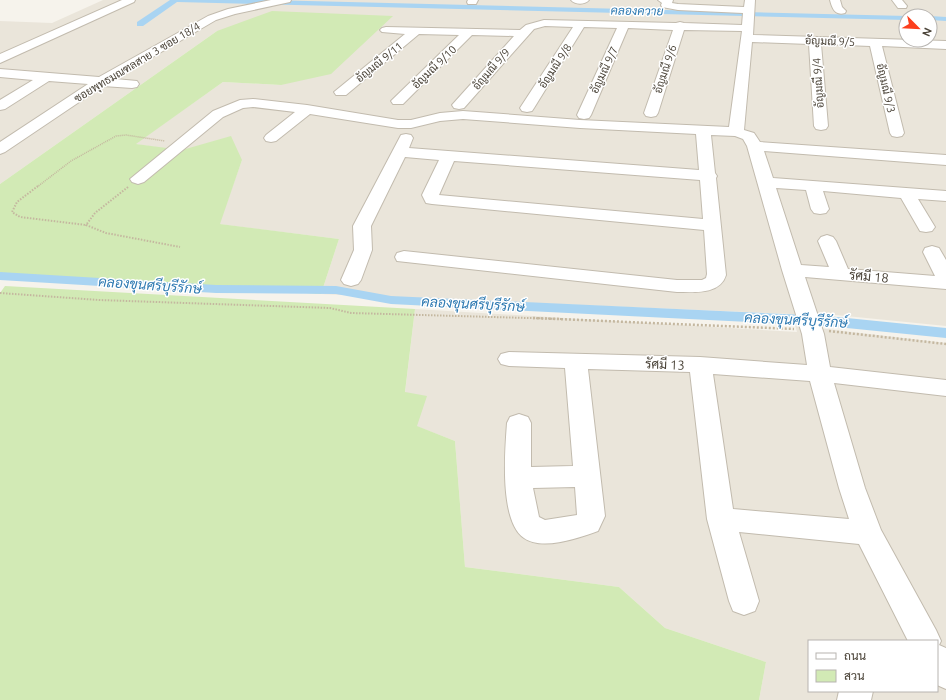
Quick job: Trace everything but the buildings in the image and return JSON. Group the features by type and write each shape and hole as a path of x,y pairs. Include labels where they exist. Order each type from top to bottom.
{"street":[{"path":"0,60 130,0"},
{"name":"ซอยพุทธมณฑลสาย 3 ซอย 18/4","path":"0,149 100,82 212,18 228,12 284,0"},
{"path":"576,0 584,0"},
{"path":"663,0 668,0 666,5 748,19"},
{"path":"835,0 837,8 841,11"},
{"path":"386,30 416,31 468,28 523,33 537,24 680,25 748,19"},
{"path":"736,132 748,19"},
{"name":"อัญมณี 9/5","path":"748,19 815,41 946,45"},
{"name":"อัญมณี 9/8","path":"527,108 576,34 581,24"},
{"name":"อัญมณี 9/7","path":"584,115 624,24"},
{"name":"อัญมณี 9/6","path":"651,113 680,25"},
{"name":"อัญมณี 9/10","path":"398,101 468,28"},
{"name":"อัญมณี 9/11","path":"341,92 416,31"},
{"name":"อัญมณี 9/9","path":"459,105 523,33"},
{"name":"อัญมณี 9/4","path":"815,41 821,126"},
{"name":"อัญมณี 9/3","path":"875,43 897,133"},
{"path":"0,73 132,84"},
{"path":"0,106 46,77"},
{"path":"138,180 218,114 240,104 306,109 398,124 411,124 440,117 464,115 580,124 736,132 749,136 755,146 792,270 811,327 820,374 852,488 868,533 924,640"},
{"path":"271,138 306,109"},
{"path":"351,280 364,250 362,226 400,152 411,124"},
{"path":"404,257 678,286 701,286 713,283 716,278 716,264 709,176 703,130"},
{"path":"755,146 946,160"},
{"path":"400,152 709,176"},
{"path":"449,156 430,195 432,199 712,225"},
{"path":"765,182 946,196"},
{"path":"812,185 820,210"},
{"path":"906,192 926,227"},
{"path":"827,241 841,274"},
{"path":"932,252 946,278"},
{"name":"รัศมี 18","path":"792,270 946,284"},
{"name":"รัศมี 13","path":"510,360 700,365 820,374 946,389"},
{"path":"519,423 518,478 527,525 534,531 542,532 582,526 588,523 591,516 576,361"},
{"path":"700,365 721,519 744,601"},
{"path":"518,478 588,476"},
{"path":"721,519 868,533"},
{"path":"938,661 946,673"}],"path":[{"path":"180,247 106,233 86,225 20,217 12,212 17,202 71,161 116,136 126,135 182,144"},
{"path":"86,225 95,213 138,180"},
{"path":"0,293 99,300 330,308 351,313 811,327 946,344"}],"shaded area":[{"path":"103,0 946,0 946,326 816,313 818,328 946,343 946,700 759,700 766,662 665,628 619,587 465,567 455,441 416,426 405,393 415,309 797,332 792,314 321,294 339,239 219,224 242,160 135,144 223,82 281,85 217,31 0,184 0,21 52,23"}],"green space":[{"path":"272,11 393,16 331,74 281,85 223,82 136,144 182,150 231,136 242,160 220,224 339,239 321,294 0,273 0,184 217,31"},
{"path":"5,286 415,309 405,392 427,396 417,426 455,441 465,567 619,587 665,628 766,662 759,700 0,700 0,293"}],"waterway":[{"name":"คลองควาย","path":"140,24 175,0"},
{"name":"คลองควาย","path":"176,0 898,18"},
{"name":"คลองควาย","path":"938,18 946,19"},
{"name":"คลองขุนศรีบุรีรักษ์","path":"0,276 216,289 336,290 391,300 827,321 946,333"}]}
